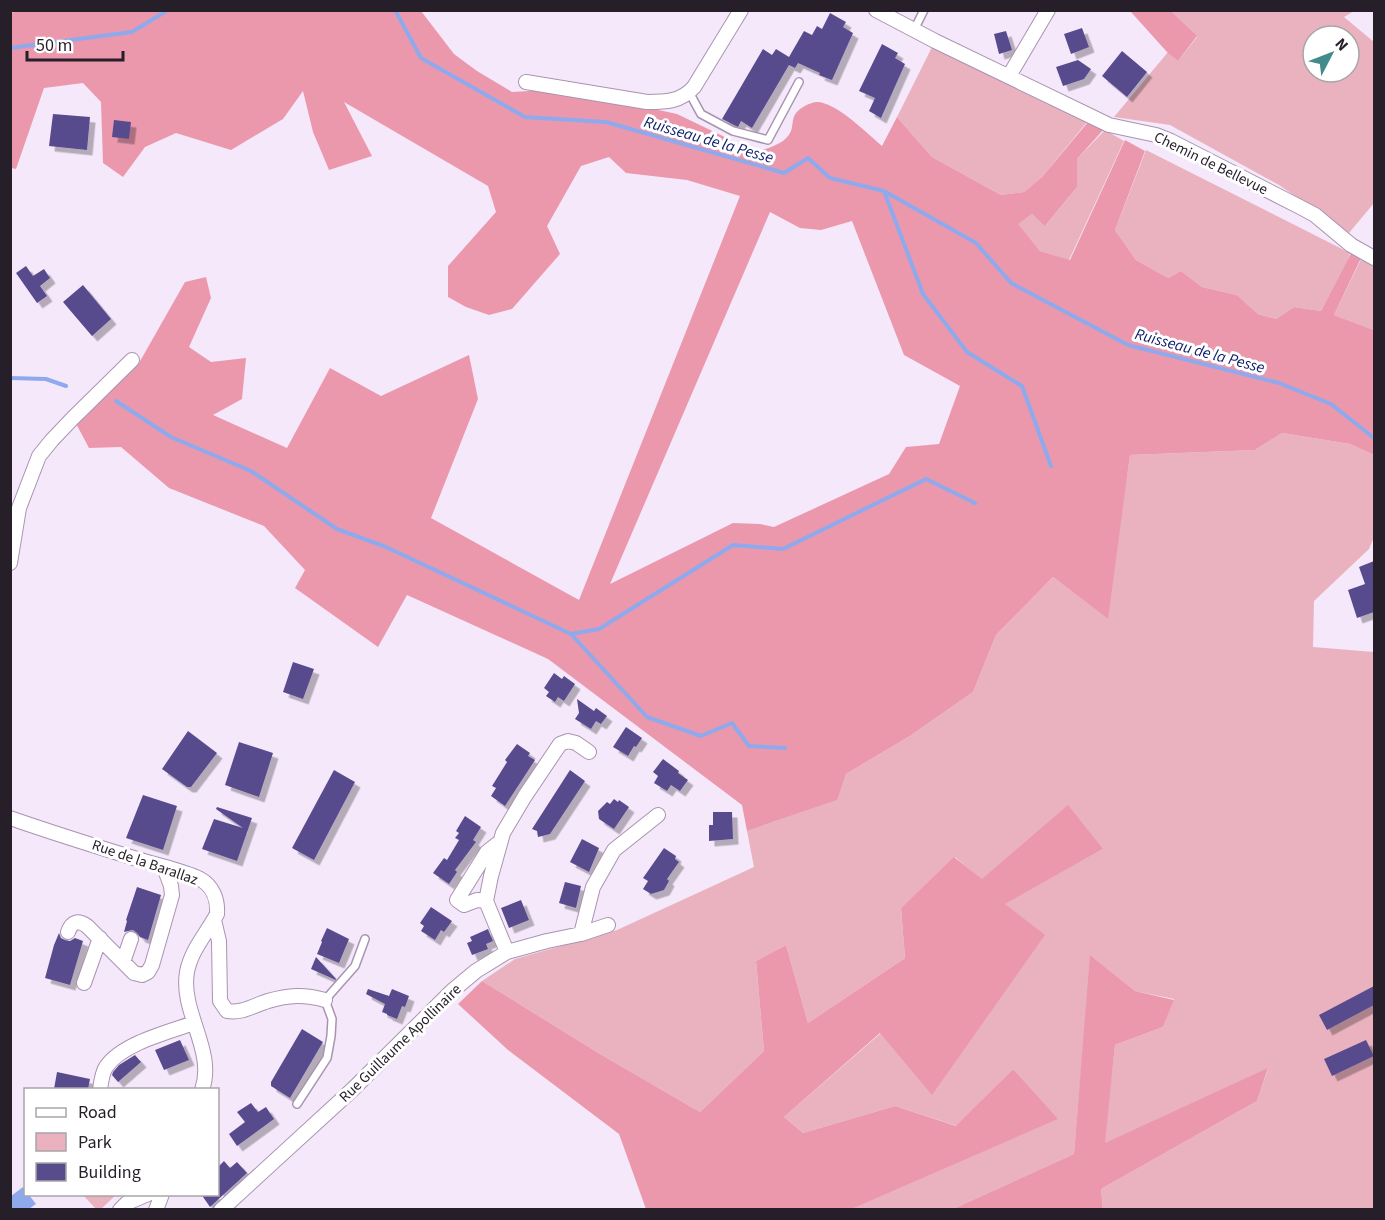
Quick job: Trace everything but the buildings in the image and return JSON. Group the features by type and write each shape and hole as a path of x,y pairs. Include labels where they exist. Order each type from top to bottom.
{"street":[{"path":"526,82 647,102 665,102 680,98 694,87 741,10"},
{"name":"Chemin de Bellevue","path":"876,10 1109,125 1145,132 1171,141 1315,215 1351,245 1374,258"},
{"path":"1009,76 1048,10"},
{"path":"10,563 19,508 39,456 73,418 132,360"},
{"path":"507,952 486,901 503,833 560,744 568,741 576,743 589,752"},
{"path":"580,934 593,887 614,850 658,815"},
{"name":"Rue de la Barallaz","path":"10,818 201,879 211,889 218,907 214,920 219,941 220,1001 227,1011 235,1013 292,995 310,995 325,1000"},
{"path":"486,901 477,900 464,905 457,900 487,852 501,842"},
{"path":"68,932 75,923 81,922 134,973 142,975 148,972 172,895 164,867"},
{"path":"202,1088 206,1071 204,1055 188,1004 186,983 187,970 193,954 214,920"},
{"name":"Rue Guillaume Apollinaire","path":"221,1209 352,1090 452,991 476,971 507,952 608,925"},
{"path":"84,983 100,938"},
{"path":"123,962 130,939"},
{"path":"100,1088 104,1069 115,1055 131,1046 194,1023"},
{"path":"120,1209 127,1203 143,1196"}],"lane":[{"path":"914,30 924,10"},
{"path":"689,92 701,114 733,131 768,140 799,82"},
{"path":"297,1104 327,1058 332,1019 325,1000 355,966 365,939"}],"green space":[{"path":"1171,11 1354,11 1344,17 1352,24 1301,24 1301,84 1361,84 1361,31 1374,42 1374,203 1349,233 1279,185 1170,125 1114,117 1168,52 1178,61 1197,37"},
{"path":"933,45 1087,122 1042,177 1024,192 1001,195 932,157 897,117"},
{"path":"1105,130 1124,141 1069,260 1040,251 1017,224 1032,214 1046,225 1077,187 1077,159"},
{"path":"1146,150 1350,253 1321,311 1294,307 1276,319 1258,314 1237,295 1202,287 1181,271 1168,278 1136,260 1115,230"},
{"path":"1364,253 1374,258 1374,330 1334,315"},
{"path":"1282,433 1350,444 1374,455 1374,537 1369,549 1314,601 1313,647 1374,652 1374,1209 1103,1209 1101,1189 1257,1101 1268,1069 1104,1144 1115,1045 1163,1027 1174,999 1135,991 1091,956 1074,1154 953,1209 852,1209 1057,1119 1013,1069 957,1126 895,1106 803,1133 784,1117 881,1033 932,1094 1044,935 1004,904 1103,849 982,880 955,857 901,908 905,958 808,1023 786,945 756,961 764,1051 700,1112 482,981 515,959 617,930 754,867 747,831 836,800 846,774 910,736 973,692 996,635 1053,577 1107,618 1130,455 1255,450"},
{"path":"84,1196 115,1196 100,1210 96,1209"}],"shaded area":[{"path":"15,10 421,11 454,54 512,92 547,90 608,99 677,114 756,152 785,139 791,131 796,113 816,102 824,103 842,112 882,146 897,117 932,157 1001,195 1024,192 1042,177 1088,122 1104,129 1077,159 1077,187 1045,226 1032,214 1018,224 1040,251 1070,260 1125,140 1145,151 1115,230 1136,260 1168,278 1181,271 1202,287 1237,295 1258,314 1276,319 1294,307 1321,311 1351,253 1361,258 1334,315 1374,330 1374,455 1350,444 1282,433 1255,450 1130,455 1108,619 1053,577 996,635 973,692 910,736 846,774 837,800 747,831 742,805 548,659 407,595 378,647 295,588 305,570 264,526 169,488 121,447 89,448 73,418 139,363 185,282 206,277 211,298 189,347 211,362 246,358 242,399 213,415 287,448 330,368 381,396 469,355 478,399 431,518 579,600 740,196 687,180 626,173 609,157 581,166 547,226 560,254 512,309 489,315 466,307 448,297 448,266 496,212 488,186 344,102 372,156 329,170 313,132 303,91 283,119 231,150 176,133 145,147 123,177 103,163 101,102 83,83 44,88 16,169 11,168 10,15","holes":["770,212 800,228 821,230 852,221 904,355 960,386 939,444 906,447 889,474 774,527 733,523 610,584"]},
{"path":"1132,10 1171,11 1197,36 1178,61 1167,52 1131,12"},
{"path":"1068,805 1103,849 1005,904 1045,935 932,1095 880,1033 784,1117 803,1133 895,1106 956,1126 1013,1069 1058,1119 852,1209 646,1209 619,1134 508,1050 458,1004 482,981 700,1112 764,1051 756,961 786,945 808,1023 905,958 901,908 954,857 982,879"},
{"path":"1090,955 1135,991 1174,1000 1163,1027 1115,1045 1105,1143 1268,1068 1257,1101 1101,1189 1103,1209 953,1209 1074,1154"}],"water":[{"path":"23,1187 24,1196 30,1196 36,1204 29,1209 11,1209 11,1196"}],"waterway":[{"name":"Ruisseau de la Pesse","path":"10,48 132,32 168,10"},
{"name":"Ruisseau de la Pesse","path":"395,10 421,58 525,117 606,122 784,173 808,158 830,178 884,191 976,243 1011,283 1128,345 1279,383 1331,404 1374,438"},
{"path":"884,191 923,294 967,352 1022,386 1051,466"},
{"path":"10,378 46,379 66,386"},
{"path":"116,401 171,437 251,471 337,529 386,547 571,634 599,629 733,545 783,549 926,479 975,503"},
{"path":"571,634 647,717 701,736 732,723 749,746 785,748"}]}
